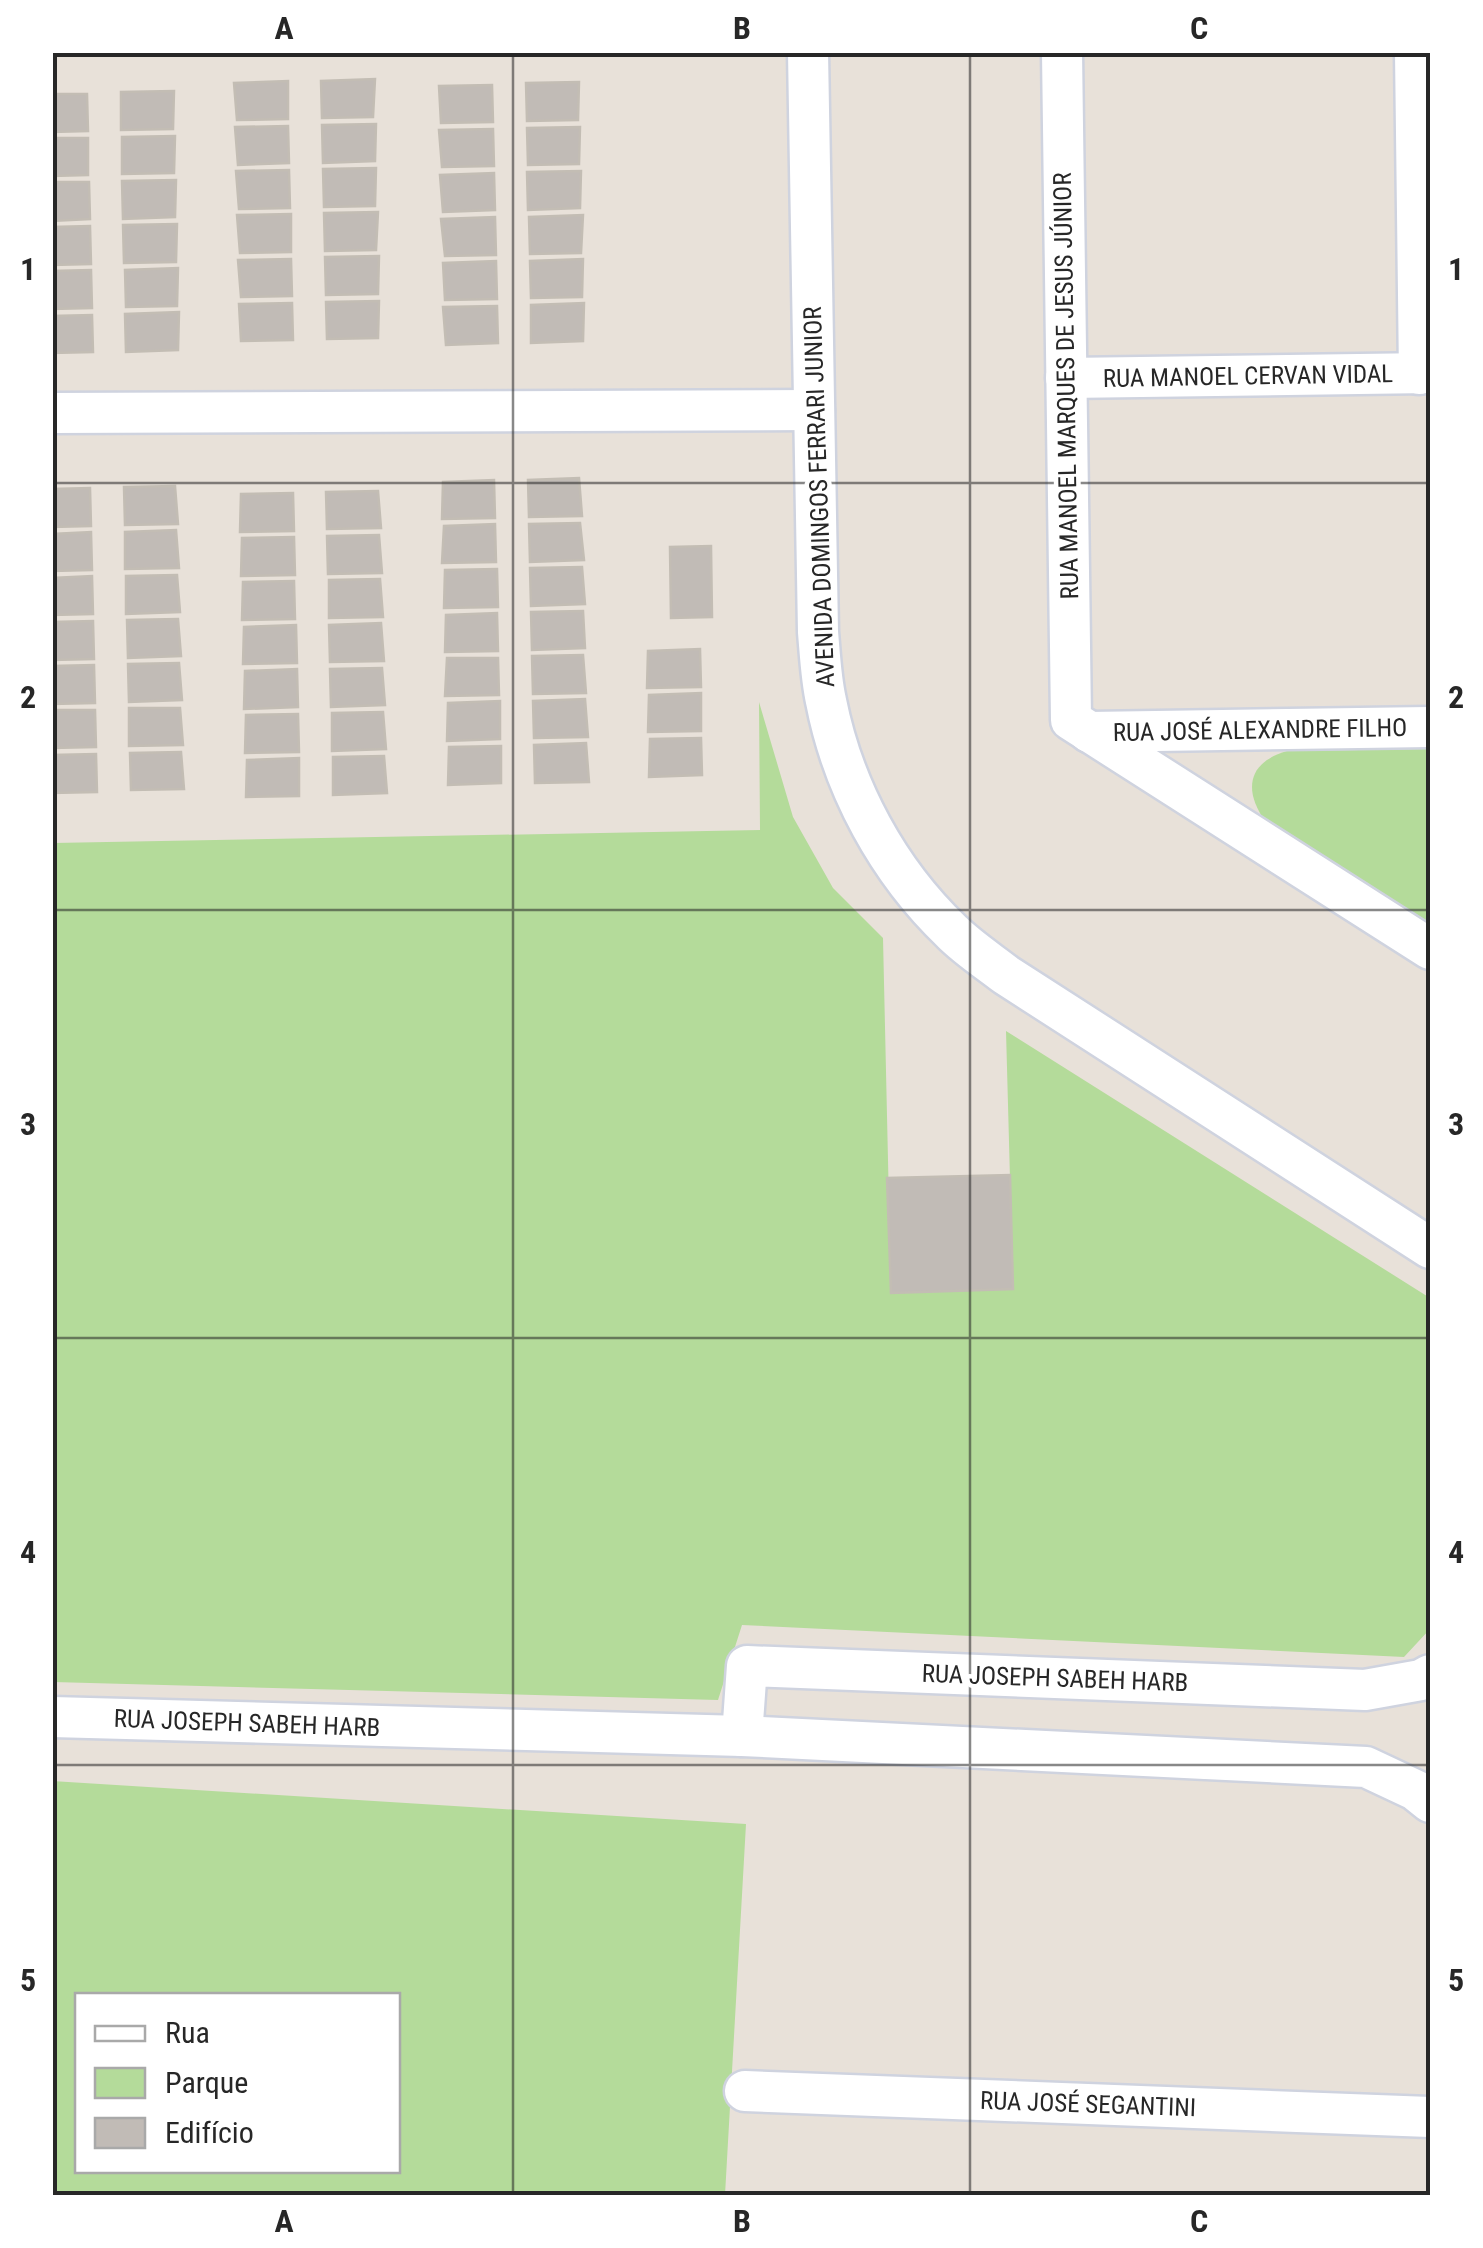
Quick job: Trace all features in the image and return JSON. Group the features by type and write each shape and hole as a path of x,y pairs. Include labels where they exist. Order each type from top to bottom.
{"street":[{"name":"AVENIDA DOMINGOS FERRARI JUNIOR","path":"808,52 818,632 825,700 842,765 870,826 907,883 953,933 1006,975 1430,1248"},
{"name":"RUA MANOEL MARQUES DE JESUS JÚNIOR","path":"1062,52 1066,378 1080,726"},
{"path":"1416,52 1425,374"},
{"name":"RUA MANOEL CERVAN VIDAL","path":"1066,378 1425,374"},
{"path":"52,413 814,410"},
{"path":"1080,726 1430,949"},
{"name":"RUA JOSÉ ALEXANDRE FILHO","path":"1080,726 1430,727"},
{"name":"RUA JOSEPH SABEH HARB","path":"742,1736 747,1666 1365,1690 1421,1680 1430,1674"},
{"name":"RUA JOSEPH SABEH HARB","path":"52,1717 742,1736 1366,1767 1415,1790 1430,1802"},
{"name":"RUA JOSÉ SEGANTINI","path":"745,2091 1430,2118"}],"green space":[{"path":"759,702 793,817 833,888 883,938 891,1293 1013,1289 1006,1031 1430,1298 1430,1629 1404,1657 742,1625 718,1700 53,1682 53,843 760,830"},
{"path":"1430,749 1430,925 1265,821 1254,799 1252,788 1257,770 1264,762 1287,751"},
{"path":"52,1781 746,1824 725,2195 53,2195"}],"building":[{"path":"375,79 373,117 322,118 321,81"},
{"path":"288,81 288,119 237,120 234,83"},
{"path":"579,82 578,120 527,121 526,83"},
{"path":"492,85 493,122 441,123 439,86"},
{"path":"174,91 173,129 121,130 121,92"},
{"path":"52,94 87,94 88,131 52,132"},
{"path":"376,124 375,161 323,163 322,125"},
{"path":"288,126 289,163 238,165 235,127"},
{"path":"580,127 579,164 528,165 527,128"},
{"path":"493,129 494,166 442,167 439,130"},
{"path":"175,136 174,173 122,174 122,137"},
{"path":"52,138 88,138 88,175 52,176"},
{"path":"376,168 375,206 324,207 323,169"},
{"path":"289,170 290,208 239,209 236,171"},
{"path":"581,171 580,208 528,210 527,172"},
{"path":"494,173 495,210 443,212 440,175"},
{"path":"176,180 175,217 123,219 122,181"},
{"path":"52,182 89,182 90,219 52,221"},
{"path":"378,212 376,250 325,251 324,213"},
{"path":"291,214 291,252 240,253 237,215"},
{"path":"583,215 581,253 530,254 529,217"},
{"path":"495,217 496,255 445,256 441,219"},
{"path":"177,224 176,262 124,263 123,225"},
{"path":"90,226 91,264 52,265 52,227"},
{"path":"379,256 378,294 326,295 325,257"},
{"path":"291,259 292,296 241,297 238,260"},
{"path":"583,259 582,297 531,298 530,261"},
{"path":"496,261 497,299 445,300 443,263"},
{"path":"178,268 177,306 126,307 125,270"},
{"path":"91,270 92,308 52,309 52,271"},
{"path":"379,301 378,338 327,339 326,302"},
{"path":"292,303 293,340 241,341 239,304"},
{"path":"584,303 583,341 531,343 531,305"},
{"path":"497,306 498,343 446,345 443,307"},
{"path":"179,312 178,350 126,352 125,314"},
{"path":"92,315 93,352 52,353 52,316"},
{"path":"579,478 582,516 529,517 528,480"},
{"path":"494,480 495,518 442,519 443,482"},
{"path":"175,486 178,524 125,525 124,487"},
{"path":"90,488 91,526 52,527 52,489"},
{"path":"378,491 381,528 327,529 326,492"},
{"path":"293,493 294,531 240,532 241,494"},
{"path":"580,523 584,560 530,562 529,524"},
{"path":"495,524 496,562 442,563 444,526"},
{"path":"176,530 179,568 125,569 125,532"},
{"path":"91,532 92,570 52,571 52,534"},
{"path":"379,535 382,573 328,574 327,536"},
{"path":"294,537 295,575 241,576 242,538"},
{"path":"711,546 712,617 671,618 670,547"},
{"path":"582,567 585,604 531,606 530,568"},
{"path":"497,569 498,607 444,608 445,570"},
{"path":"177,575 180,612 126,614 126,576"},
{"path":"92,576 93,614 52,615 52,578"},
{"path":"380,579 383,617 329,618 329,580"},
{"path":"294,581 295,619 242,620 243,582"},
{"path":"583,611 585,648 532,650 531,612"},
{"path":"497,613 498,651 445,652 446,615"},
{"path":"178,619 181,656 128,658 127,620"},
{"path":"93,621 94,659 52,660 52,622"},
{"path":"381,623 384,661 330,662 329,625"},
{"path":"296,625 297,663 243,664 244,627"},
{"path":"700,649 701,687 647,688 648,651"},
{"path":"583,655 586,693 533,694 532,656"},
{"path":"447,658 498,658 499,695 445,696"},
{"path":"179,663 182,700 129,702 128,664"},
{"path":"94,665 95,703 52,704 52,666"},
{"path":"382,668 385,705 331,707 330,669"},
{"path":"297,669 298,707 244,709 245,671"},
{"path":"701,693 701,731 648,732 649,695"},
{"path":"585,699 588,737 534,738 533,701"},
{"path":"500,701 500,739 447,741 448,703"},
{"path":"129,708 180,708 183,745 129,746"},
{"path":"52,710 95,710 96,747 52,748"},
{"path":"383,712 386,749 332,751 332,713"},
{"path":"298,714 299,752 245,753 246,715"},
{"path":"701,738 702,775 649,777 650,739"},
{"path":"586,743 589,782 535,783 534,745"},
{"path":"501,746 501,783 448,785 449,747"},
{"path":"181,752 184,789 131,790 130,753"},
{"path":"96,754 97,792 52,793 52,755"},
{"path":"384,756 387,793 333,795 333,757"},
{"path":"299,758 299,796 246,797 247,760"},
{"path":"1010,1175 1013,1289 891,1293 887,1178"}]}
